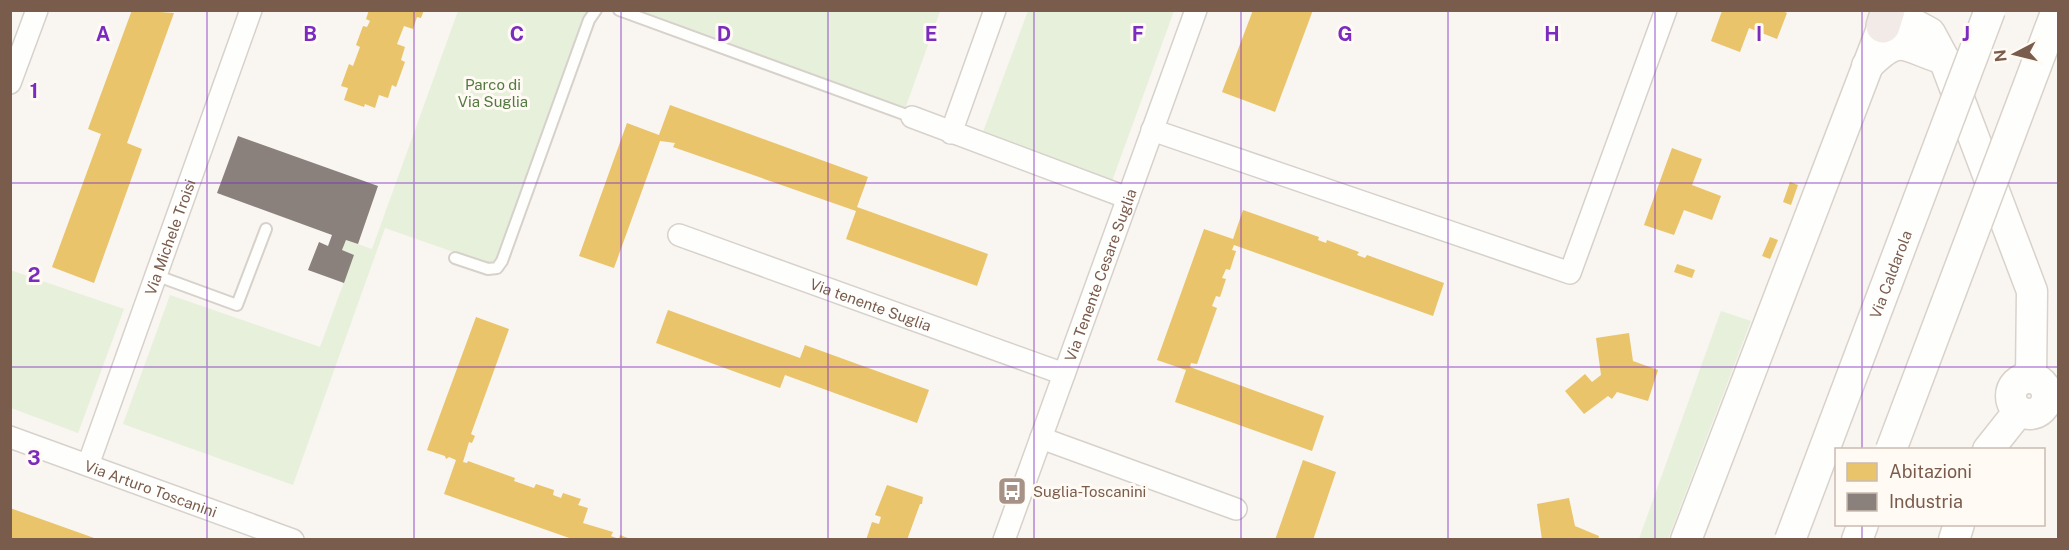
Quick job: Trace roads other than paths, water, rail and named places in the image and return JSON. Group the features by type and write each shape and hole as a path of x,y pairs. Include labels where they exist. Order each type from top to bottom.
{"street":[{"path":"10,83 37,10"},
{"name":"Via Michele Troisi","path":"88,465 251,10"},
{"path":"951,133 995,10"},
{"name":"Via Tenente Cesare Suglia","path":"1004,540 1196,10"},
{"path":"1152,130 1570,273 1666,10"},
{"name":"Via Caldarola","path":"1790,540 1990,10"},
{"path":"1892,448 2057,10"},
{"path":"1686,540 1885,18 1904,19 1930,33 1944,59 2032,291 2031,378 2045,389 2040,410 1991,448"},
{"path":"1867,66 1889,45 1900,43 1944,59"},
{"path":"912,117 1128,198"},
{"name":"Via tenente Suglia","path":"679,235 1064,374"},
{"name":"Via Arturo Toscanini","path":"10,437 283,538"},
{"path":"1041,438 1236,509"},
{"path":"1857,540 1863,526"}],"lane":[{"path":"454,258 488,269 497,268 502,261 590,20 596,10"},
{"path":"619,10 912,117"},
{"path":"155,275 237,305 266,229"}],"place":[{"name":"Suglia-Toscanini","path":"1012,491"}],"park label":[{"name":"Parco di Via Suglia","path":"493,92"}]}
